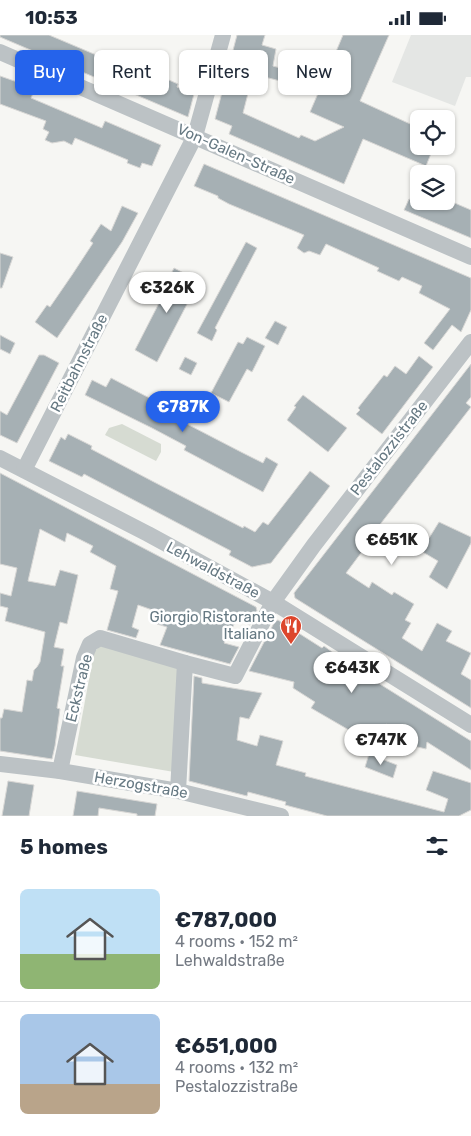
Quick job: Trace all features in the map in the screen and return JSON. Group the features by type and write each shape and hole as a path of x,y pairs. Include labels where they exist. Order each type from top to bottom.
{"street":[{"name":"Reitbahnstraße","path":"24,470 195,136 223,35"},
{"name":"Von-Galen-Straße","path":"0,52 471,257"},
{"name":"Pestalozzistraße","path":"185,663 235,675 273,602 314,545 471,343"},
{"name":"Lehwaldstraße","path":"0,458 148,534 273,602 471,725"},
{"name":"Eckstraße","path":"60,771 84,658 90,644 100,638 185,663"},
{"path":"178,791 185,663"},
{"name":"Herzogstraße","path":"0,764 60,771 178,791 281,816"}],"shaded area":[{"path":"411,35 471,35 471,77 466,77 455,106 392,82"},
{"path":"122,424 161,444 161,452 156,461 105,435 109,428"},
{"path":"103,643 181,667 174,772 75,755 94,652"}],"building":[{"path":"0,35 49,35 94,54 94,77 84,73 84,50 31,50 0,37"},
{"path":"237,35 265,35 262,45 276,49 273,66 278,67 278,80 268,78 268,50 233,50"},
{"path":"343,35 389,35 360,101 410,124 410,155 430,155 426,165 424,165 363,139 344,184 229,134 232,126 215,119 221,95 248,95 243,113 299,138 301,135 315,141 344,127 310,112 317,95 351,95 351,50 337,50"},
{"path":"0,76 15,81 15,95 32,95 31,98 102,128 105,121 161,145 152,166 142,163 140,168 127,163 128,160 75,138 72,145 64,141 52,143 45,140 49,132 43,129 46,121 0,104"},
{"path":"169,80 178,84 179,95 194,95 188,117 136,95 169,95"},
{"path":"204,164 471,278 471,310 461,332 452,325 433,350 424,343 450,309 419,293 422,286 402,277 399,281 377,271 379,268 326,244 320,255 309,251 304,253 297,248 304,235 229,204 218,198 218,196 194,186"},
{"path":"409,199 410,210 455,210 455,203 471,210 471,238 404,210"},
{"path":"122,206 138,213 122,242 57,338 35,322 47,305 50,307 72,275 93,243 90,241 101,224 111,231"},
{"path":"246,242 257,248 215,328 217,330 212,341 197,333"},
{"path":"0,253 13,257 2,288 0,288"},
{"path":"174,268 199,281 157,362 135,350"},
{"path":"275,321 287,327 278,345 265,338"},
{"path":"0,335 15,343 10,354 0,349"},
{"path":"247,337 265,346 252,372 247,369 229,402 211,393 238,342 243,344"},
{"path":"39,355 44,355 59,363 17,443 0,435 0,411 7,415"},
{"path":"419,356 433,367 382,434 356,414 360,410 358,408 384,375 387,377 395,366 406,374"},
{"path":"185,357 197,363 191,375 179,369"},
{"path":"471,364 471,397 466,403 471,407 368,540 370,541 346,573 369,588 372,582 392,595 394,592 414,604 405,620 411,623 402,638 422,651 437,623 452,631 446,641 471,653 461,674 471,680 471,708 295,598 294,593"},
{"path":"111,378 186,417 183,422 241,452 263,463 266,457 278,464 263,492 184,450 186,446 85,395 92,380 106,387"},
{"path":"303,395 347,428 328,452 287,420 296,407 294,406"},
{"path":"68,434 92,446 91,449 152,481 243,528 244,526 255,532 263,522 268,525 310,471 330,486 271,563 252,567 229,555 231,551 84,474 82,477 49,461 61,437 65,440"},
{"path":"0,473 256,607 257,611 250,625 237,619 224,643 239,647 230,664 160,645 167,627 157,624 161,613 138,605 132,627 139,630 136,638 107,630 118,591 110,589 116,566 90,552 93,546 67,533 65,542 40,529 28,581 55,586 60,570 78,575 67,624 60,622 54,647 64,649 61,666 64,666 57,708 60,709 55,746 52,759 0,751 0,718 2,718 4,709 22,712 27,680 32,681 34,670 40,662 45,632 5,621 8,608 0,606 0,593 11,596 17,568 0,564"},
{"path":"439,522 471,537 471,543 447,589 429,577 438,561 421,551"},
{"path":"278,620 322,648 324,646 335,656 471,741 471,770 427,742 426,749 405,744 407,737 386,724 373,744 311,708 315,702 293,688 294,682 249,671 275,621"},
{"path":"194,676 202,678 202,683 262,693 249,719 240,717 237,740 257,746 260,735 283,741 276,765 306,773 305,776 444,812 448,799 426,790 433,771 471,783 471,810 459,816 327,816 285,805 286,802 248,792 247,796 189,781"},
{"path":"369,754 397,765 393,778 365,767"},
{"path":"8,781 34,785 29,816 2,816"},
{"path":"77,791 157,804 155,816 137,816 137,814 99,808 98,816 73,816"}],"place":[{"name":"Giorgio Ristorante Italiano","path":"291,645"}]}
